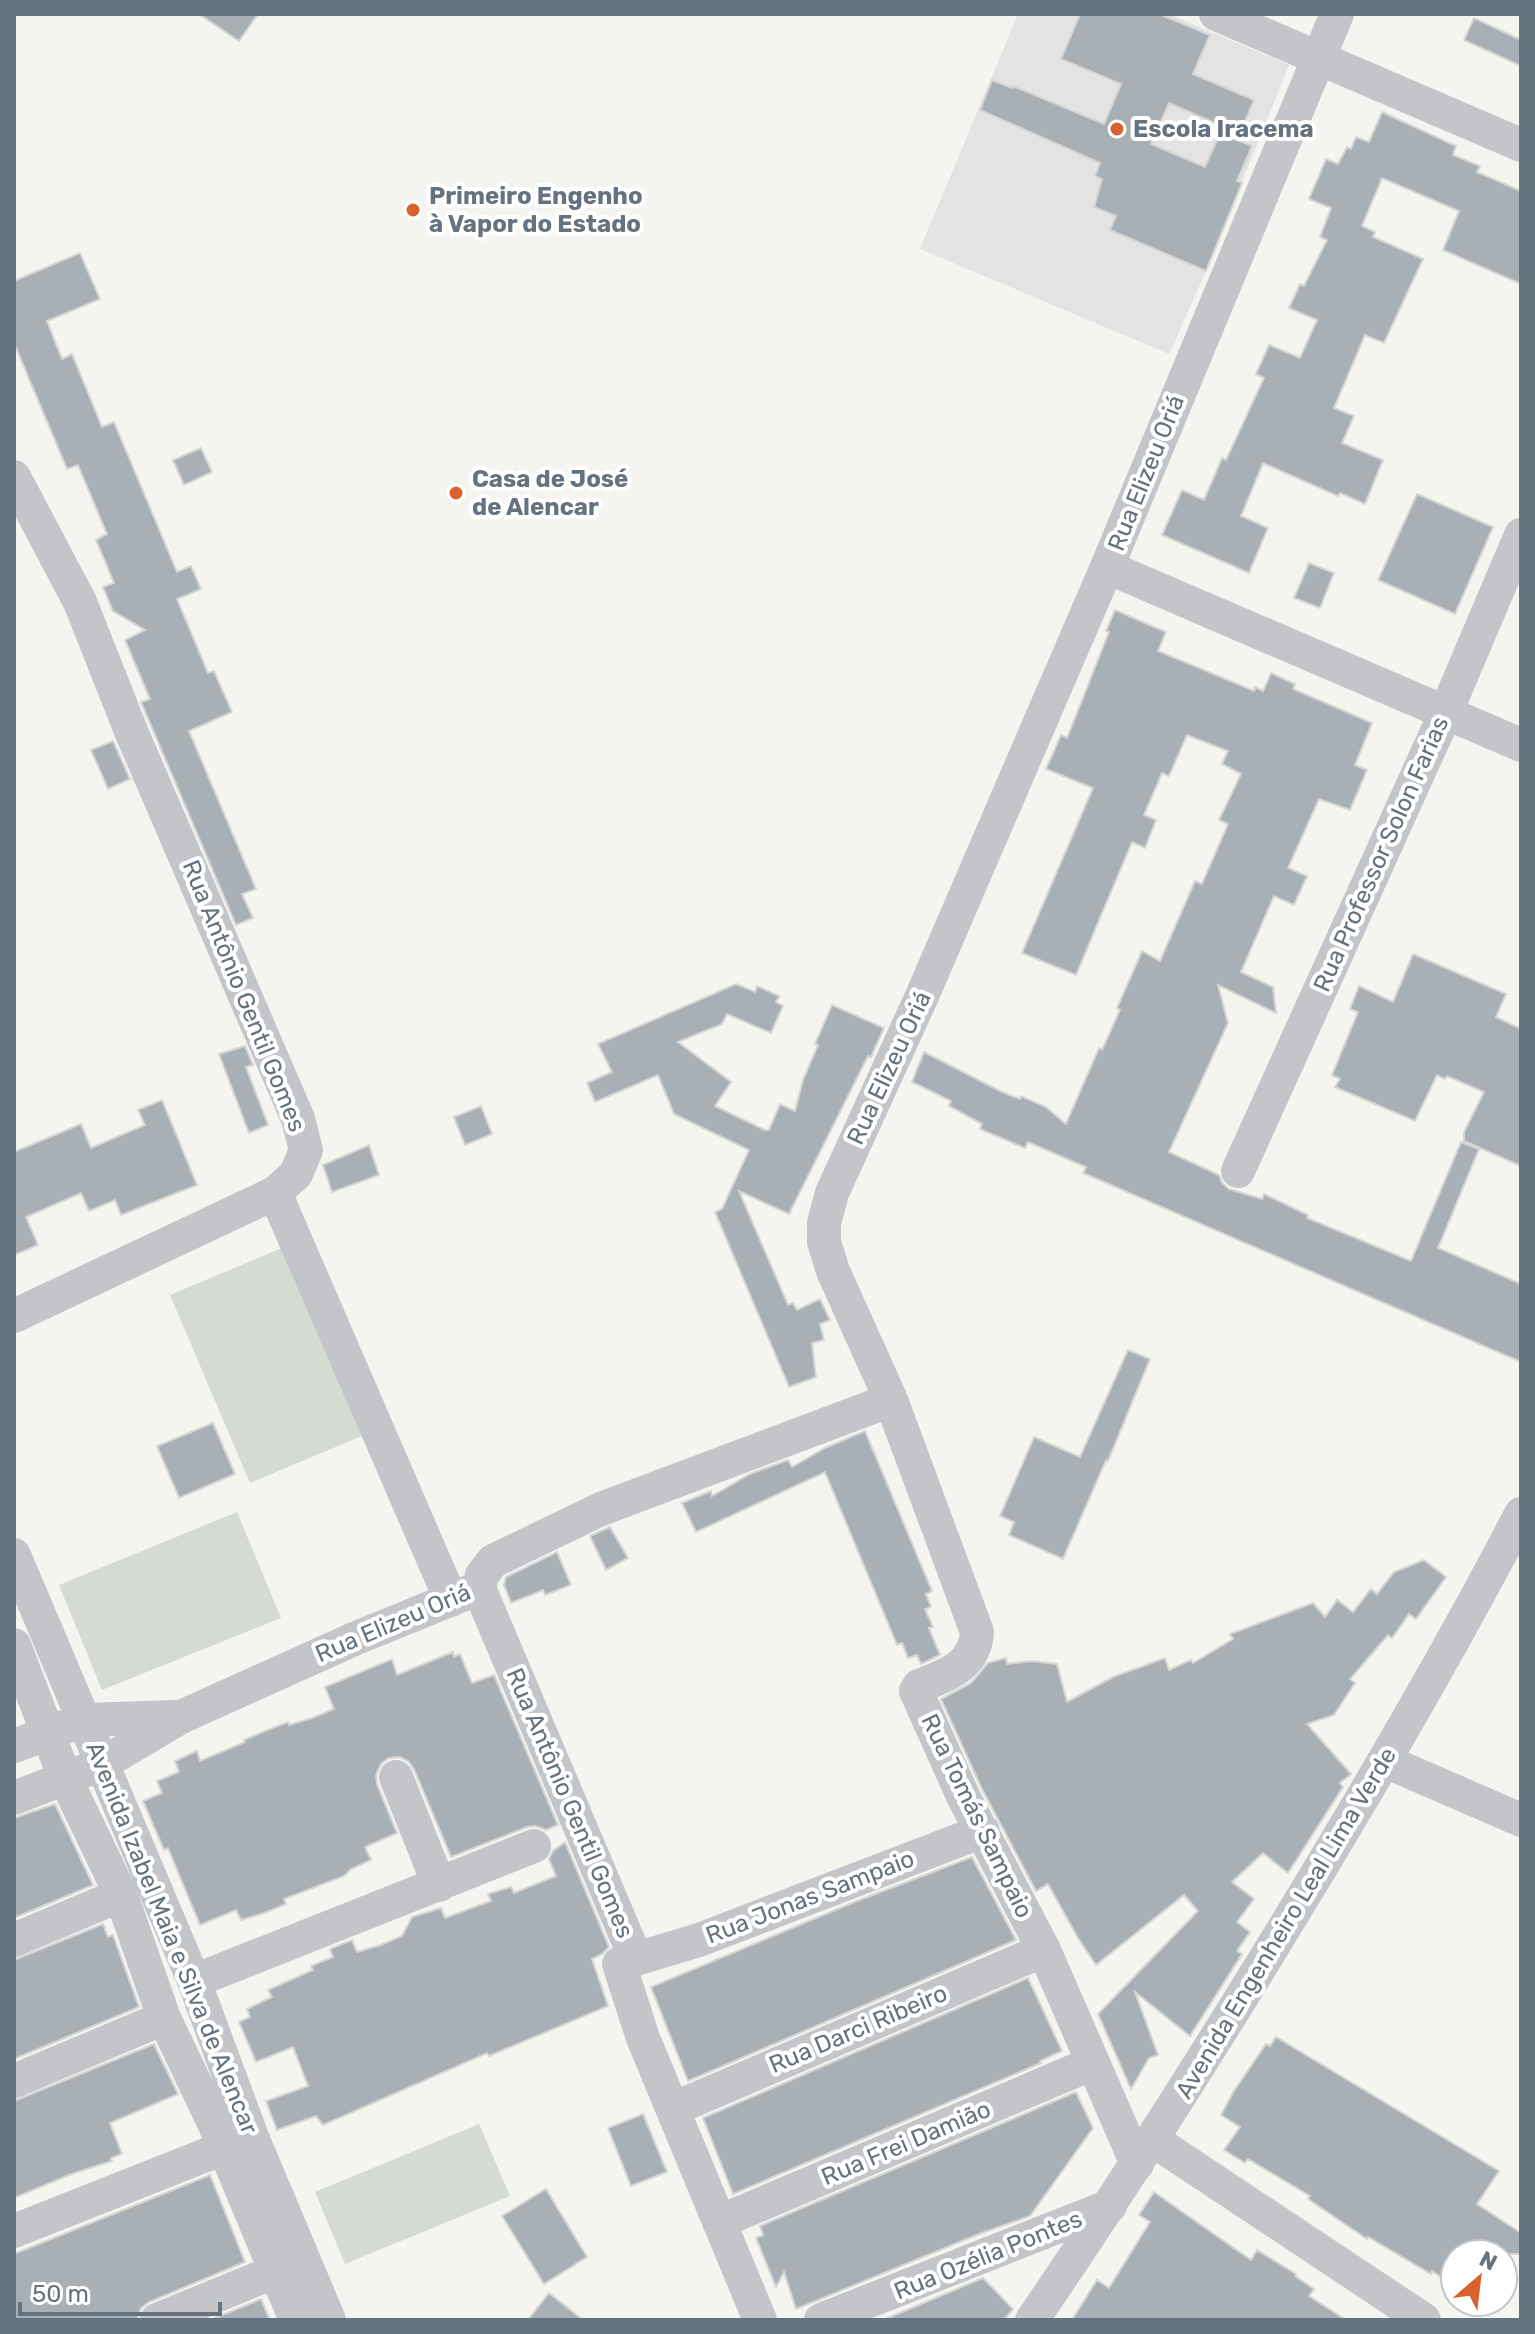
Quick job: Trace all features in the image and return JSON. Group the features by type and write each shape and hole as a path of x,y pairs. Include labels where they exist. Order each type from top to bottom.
{"street":[{"path":"1216,14 1521,145"},
{"name":"Rua Elizeu Oriá","path":"14,1798 102,1764 181,1717 354,1639 465,1594 493,1561 601,1509 891,1400 833,1271 824,1242 824,1223 832,1193 922,996 1107,567 1337,14"},
{"name":"Rua Antônio Gentil Gomes","path":"14,477 80,602 131,731 298,1119 306,1150 296,1174 275,1193 636,1959 619,1964 643,2038 760,2320"},
{"name":"Rua Professor Solon Farias","path":"1238,1171 1445,714 1521,535"},
{"path":"1107,567 1521,745"},
{"path":"14,1316 275,1193"},
{"name":"Rua Tomás Sampaio","path":"891,1400 977,1632 973,1653 964,1666 919,1686 916,1691 963,1796 1044,1950 1093,2063 1145,2152"},
{"name":"Avenida Engenheiro Leal Lima Verde","path":"1032,2320 1145,2152 1385,1761 1471,1610 1521,1514"},
{"name":"Avenida Izabel Maia e Silva de Alencar","path":"14,1555 194,1981 274,2272 296,2320"},
{"path":"15,1648 49,1640"},
{"name":"Avenida Izabel Maia e Silva de Alencar","path":"15,1648 65,1778 121,1895 164,2018 214,2123 238,2142 329,2320"},
{"name":"Rua Elizeu Oriá","path":"14,1746 83,1720 181,1717"},
{"path":"1385,1761 1521,1820"},
{"path":"396,1777 439,1885"},
{"name":"Rua Jonas Sampaio","path":"636,1959 726,1930 983,1831"},
{"path":"194,1981 534,1846"},
{"path":"14,1940 121,1895"},
{"name":"Rua Darci Ribeiro","path":"673,2109 1044,1950"},
{"path":"14,2081 164,2018"},
{"name":"Rua Frei Damião","path":"719,2222 1093,2063"},
{"path":"14,2231 238,2142"},
{"path":"1145,2152 1424,2320"},
{"name":"Rua Ozélia Pontes","path":"821,2320 1110,2206"},
{"path":"157,2320 274,2272"}],"shaded area":[{"name":"Escola Iracema","path":"1018,14 1169,14 1289,65 1169,354 920,249"},
{"path":"284,1247 364,1435 250,1483 170,1295"},
{"path":"237,1512 281,1618 102,1690 59,1585"},
{"path":"479,2124 510,2196 345,2264 315,2192"}],"building":[{"path":"199,14 258,14 239,41"},
{"path":"1080,14 1159,14 1210,35 1193,74 1254,100 1240,134 1169,103 1151,144 1205,167 1220,133 1252,146 1237,181 1242,183 1206,271 1110,230 1116,216 1094,207 1102,179 1095,176 1100,163 980,110 992,80 1104,124 1121,84 1061,59"},
{"path":"1474,18 1521,40 1521,66 1464,40"},
{"path":"1382,112 1456,146 1453,155 1480,166 1477,172 1521,191 1521,284 1443,250 1459,211 1382,178 1362,226 1375,232 1373,237 1423,259 1384,343 1365,335 1334,408 1354,416 1342,443 1383,460 1365,504 1340,493 1338,496 1263,463 1241,516 1268,528 1249,573 1162,535 1182,490 1204,500 1264,378 1256,374 1269,345 1300,358 1317,320 1289,308 1327,240 1320,237 1331,208 1309,199 1326,159 1338,164 1347,147 1351,149 1356,137 1369,142"},
{"path":"80,253 100,299 47,321 62,359 72,354 102,427 114,422 177,572 191,566 201,589 177,599 208,673 214,671 232,712 189,731 256,889 242,894 253,918 236,925 141,702 150,699 125,640 145,630 113,611 103,587 114,583 96,540 107,534 78,465 67,469 14,343 14,281"},
{"path":"201,448 212,472 184,485 173,460"},
{"path":"1417,494 1493,527 1455,614 1378,580"},
{"path":"1309,563 1334,573 1320,608 1294,598"},
{"path":"1115,610 1166,632 1158,651 1254,691 1255,687 1263,691 1271,673 1295,684 1293,689 1372,723 1355,765 1367,770 1350,810 1319,799 1288,868 1307,876 1294,905 1274,896 1241,972 1273,987 1276,1013 1218,985 1228,1023 1169,1152 1219,1175 1229,1189 1262,1199 1264,1194 1308,1215 1307,1218 1411,1261 1461,1142 1479,1149 1438,1248 1521,1284 1521,1362 1083,1173 1086,1167 1028,1142 1025,1148 980,1129 982,1124 949,1106 951,1101 912,1082 924,1052 1002,1092 1046,1107 1066,1124 1099,1048 1102,1050 1120,1010 1117,1008 1142,951 1160,961 1195,881 1202,884 1228,824 1219,820 1241,774 1222,764 1228,751 1187,735 1169,776 1162,773 1144,815 1156,820 1145,848 1132,842 1076,975 1022,953 1093,788 1046,769 1061,735 1067,738"},
{"path":"113,741 130,779 108,789 91,750"},
{"path":"1413,954 1506,994 1496,1017 1521,1029 1521,1166 1464,1141 1464,1132 1484,1092 1447,1076 1445,1079 1437,1075 1415,1121 1335,1087 1340,1079 1332,1075 1358,1012 1350,1009 1359,986 1393,1002"},
{"path":"736,984 755,992 757,986 779,996 776,1002 783,1006 771,1033 727,1014 722,1024 678,1042 731,1082 715,1106 765,1130 769,1130 780,1104 795,1111 803,1080 818,1045 815,1044 832,1005 884,1028 789,1214 739,1191 788,1305 793,1303 797,1310 820,1299 830,1320 820,1324 824,1340 812,1343 816,1377 789,1387 715,1212 722,1209 749,1150 674,1114 658,1075 595,1102 587,1083 612,1072 598,1044"},
{"path":"245,1046 253,1065 246,1067 268,1125 249,1133 219,1054"},
{"path":"162,1100 197,1185 121,1215 115,1200 89,1211 81,1193 26,1217 38,1245 14,1255 14,1152 81,1124 91,1148 145,1125 138,1110"},
{"path":"481,1106 492,1134 465,1145 454,1117"},
{"path":"369,1145 379,1175 332,1192 323,1165"},
{"path":"1128,1350 1150,1359 1063,1559 1009,1535 1014,1522 1000,1516 1034,1437 1080,1457"},
{"path":"213,1423 235,1474 179,1498 157,1446"},
{"path":"865,1431 932,1591 926,1594 931,1607 925,1609 940,1655 921,1664 917,1655 908,1658 902,1643 897,1645 825,1472 696,1532 682,1503 711,1491 712,1496 750,1474 788,1460 792,1467 827,1447"},
{"path":"610,1527 628,1558 606,1570 590,1536"},
{"path":"557,1552 571,1585 545,1595 543,1590 511,1603 504,1585 506,1577"},
{"path":"1424,1560 1446,1577 1416,1619 1409,1614 1392,1638 1388,1635 1350,1679 1355,1683 1334,1715 1307,1724 1351,1774 1340,1783 1343,1787 1288,1873 1263,1853 1232,1882 1254,1899 1237,1922 1250,1932 1237,1951 1242,1954 1190,2036 1135,1992 1158,2055 1149,2058 1131,2089 1098,2014 1198,1911 1184,1895 1096,1965 1048,1884 1036,1891 981,1787 941,1699 971,1683 988,1663 1006,1658 1007,1664 1031,1661 1057,1664 1067,1702 1113,1677 1165,1658 1169,1670 1191,1660 1193,1663 1233,1639 1230,1634 1313,1603 1325,1617 1337,1600 1353,1612 1371,1589 1377,1594 1394,1572"},
{"path":"453,1652 454,1657 460,1654 472,1683 494,1675 558,1825 546,1830 527,1827 451,1857 414,1769 400,1757 389,1758 381,1764 376,1775 397,1833 365,1847 371,1860 351,1869 344,1876 284,1899 286,1904 264,1913 241,1920 236,1910 200,1925 168,1848 164,1850 143,1801 162,1793 157,1781 179,1772 175,1761 197,1751 200,1761 288,1722 289,1725 334,1709 325,1687 392,1659 397,1675"},
{"path":"55,1804 93,1885 14,1918 14,1818"},
{"path":"565,1842 609,1947 592,1959 608,2006 489,2056 487,2053 323,2125 316,2116 277,2130 266,2101 308,2086 293,2047 256,2062 239,2022 250,2017 247,2009 272,1997 268,1990 313,1970 311,1966 333,1957 330,1949 352,1940 357,1952 381,1945 402,1936 412,1917 441,1908 445,1918 491,1901 488,1894 511,1887 514,1893 556,1876 549,1859 553,1851"},
{"path":"972,1857 1016,1940 688,2081 651,1987"},
{"path":"103,1924 108,1937 113,1935 139,2007 14,2059 14,1960"},
{"path":"1028,1978 1062,2051 1041,2063 733,2194 703,2118"},
{"path":"1276,2037 1499,2171 1477,2204 1521,2233 1521,2254 1519,2238 1439,2238 1439,2276 1432,2271 1431,2274 1367,2239 1308,2199 1310,2196 1248,2159 1245,2163 1224,2150 1240,2127 1221,2115 1266,2044 1270,2046"},
{"path":"154,2044 178,2094 110,2123 122,2154 111,2158 112,2161 14,2198 14,2101"},
{"path":"1076,2092 1093,2128 1030,2216 796,2309 784,2272 776,2287 756,2238 763,2235 760,2226"},
{"path":"643,2114 667,2172 631,2186 608,2128"},
{"path":"210,2175 245,2262 149,2302 141,2308 137,2320 14,2320 14,2254"},
{"path":"546,2189 587,2257 544,2284 502,2216"},
{"path":"1154,2192 1251,2260 1257,2250 1296,2274 1314,2289 1309,2296 1346,2320 1072,2320 1097,2280 1109,2288 1150,2222 1139,2215"},
{"path":"983,2278 1013,2309 1004,2320 883,2320"},
{"path":"549,2293 583,2320 528,2320"},
{"path":"261,2299 270,2320 210,2320"}],"place":[{"name":"Escola Iracema","path":"1117,129"},
{"name":"Primeiro Engenho à Vapor do Estado","path":"413,210"},
{"name":"Casa de José de Alencar","path":"456,493"}]}
